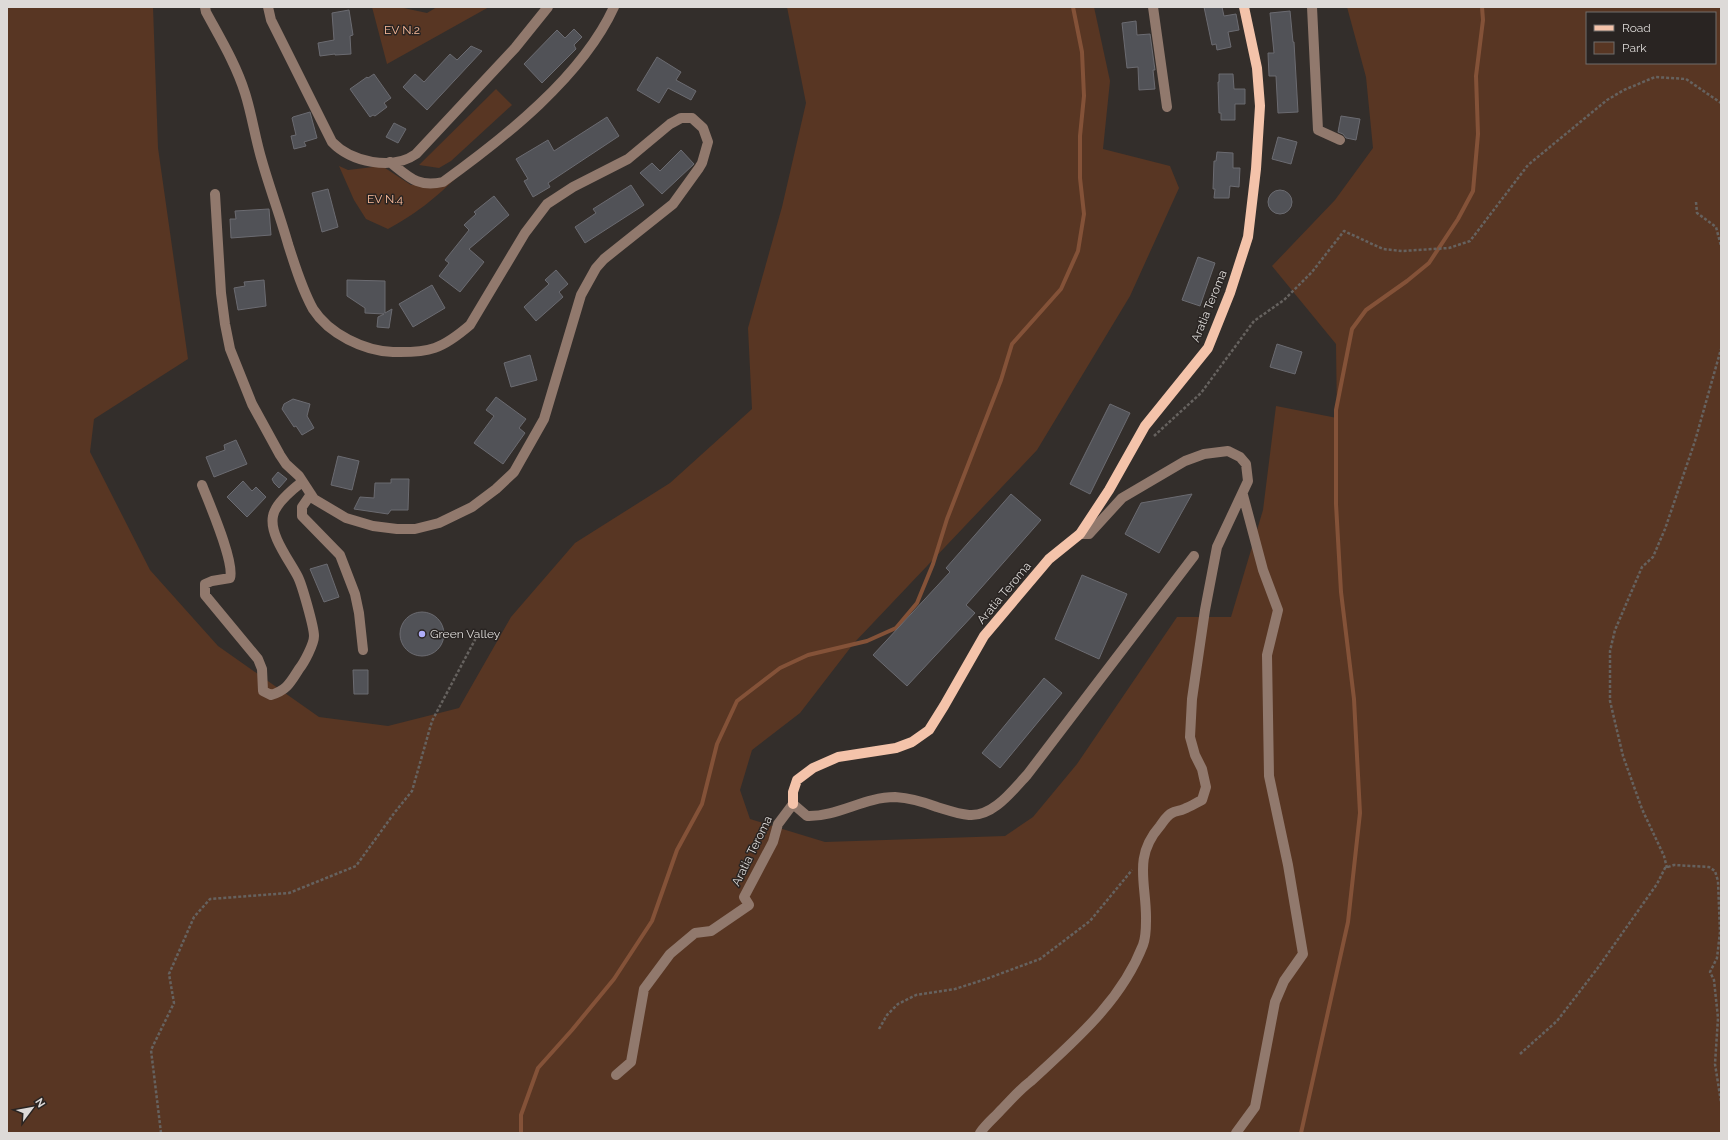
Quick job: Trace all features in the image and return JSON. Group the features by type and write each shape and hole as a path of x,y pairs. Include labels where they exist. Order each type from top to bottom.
{"main road":[{"name":"Aratia Teroma","path":"793,804 793,792 797,780 813,768 838,756 896,748 912,742 929,730 984,636 1049,559 1080,534 1110,490 1145,426 1208,348 1230,293 1248,238 1256,169 1260,106 1257,68 1244,7"}],"street":[{"path":"205,7 206,12 233,61 246,93 264,168 296,269 314,310 321,319 337,333 365,347 375,350 404,353 429,351 456,337 470,325 525,233 547,204 573,187 628,160 670,124 681,118 692,118 703,128 708,142 702,162 673,204 604,259 596,268 581,295 544,419 514,472 496,489 467,510 421,528 397,529 373,526 346,518 314,499 302,482 286,464 268,436 240,377 230,349 221,293 215,194"},
{"path":"269,9 271,20 332,142 345,153 376,162 390,162 406,160 416,154 515,48 548,7"},
{"path":"390,162 414,182 432,184 443,182 510,130 552,92 596,40 614,7"},
{"path":"1153,7 1167,107"},
{"path":"1312,7 1318,130 1340,140"},
{"path":"980,1133 987,1123 1001,1111 1021,1088 1031,1081 1094,1022 1121,987 1134,966 1144,943 1146,933 1146,903 1143,886 1142,860 1146,848 1156,831 1171,813 1184,810 1202,800 1206,787 1202,769 1195,755 1190,737 1192,699 1205,610 1217,547 1229,519 1243,495 1248,481 1246,464 1240,457 1228,451 1204,454 1185,461 1122,498 1089,534 1080,534"},
{"path":"202,485 226,549 231,572 230,578 207,583 204,589 205,595 258,659 262,670 263,691 271,695 282,691 291,682 304,663 314,637 298,578 275,534 272,522 273,513 280,503 302,482"},
{"path":"311,494 302,507 302,516 340,555 355,594 359,613 363,650"},
{"path":"1236,1133 1255,1107 1275,1002 1284,981 1303,954 1288,865 1269,776 1267,655 1278,610 1263,570 1243,495"},
{"path":"793,804 800,812 807,816 819,817 869,801 895,797 924,802 958,814 971,816 987,811 1003,801 1027,775 1194,556"},
{"name":"Aratia Teroma","path":"616,1075 631,1062 644,989 670,954 696,933 711,931 749,905 744,897 773,842 778,824 793,804"}],"path":[{"path":"1150,440 1201,393 1254,321 1284,300 1312,272 1344,231 1382,249 1402,251 1449,248 1470,241 1528,165 1607,100 1624,90 1655,76 1686,79 1721,103"},
{"path":"1696,202 1698,213 1716,227 1721,246"},
{"path":"1667,868 1664,856 1642,809 1623,756 1610,701 1610,651 1615,630 1642,567 1653,557 1665,529 1696,442 1721,349"},
{"path":"160,1133 152,1050 174,1002 169,974 194,917 210,899 289,893 356,866 412,791 432,721 478,634"},
{"path":"879,1029 887,1015 898,1004 916,995 955,988 986,979 1040,959 1090,921 1130,871 1142,860"},
{"path":"1520,1054 1557,1021 1597,969 1667,868 1674,865 1709,868 1715,871 1718,881 1720,932 1717,958 1710,972 1714,980 1718,1018 1715,1064 1721,1102"}],"green space":[{"path":"7,7 153,7 158,148 188,359 94,419 90,452 150,570 218,646 319,717 388,726 459,708 511,617 575,543 670,483 752,409 748,328 782,207 806,103 787,7 1094,7 1110,81 1103,149 1170,166 1179,188 1130,296 1037,450 854,643 800,713 752,750 740,790 750,819 825,842 1005,836 1033,817 1077,764 1177,617 1231,617 1263,510 1276,406 1337,418 1336,344 1272,266 1335,200 1373,148 1366,77 1347,7 1721,7 1721,1133 7,1133"},
{"name":"EV N.2","path":"372,7 399,7 427,13 437,7 489,7 387,64"},
{"path":"496,89 512,105 451,161 439,168 419,165"},
{"name":"EV N.4","path":"339,166 348,170 382,166 411,185 455,179 423,207 388,229 366,219 354,200"}],"building":[{"path":"1204,7 1222,7 1224,16 1236,14 1239,30 1228,32 1231,47 1217,50 1216,44 1212,45"},
{"path":"349,10 353,35 350,36 351,54 320,56 318,43 334,40 332,13"},
{"path":"1290,11 1294,42 1298,112 1278,113 1276,76 1269,76 1268,53 1274,53 1270,13"},
{"path":"1136,21 1137,35 1150,34 1155,70 1153,70 1155,89 1139,90 1138,67 1127,68 1122,23"},
{"path":"574,29 582,37 574,45 576,49 542,83 524,64 557,30 565,38"},
{"path":"471,46 482,51 427,110 403,87 415,74 424,82 450,54 457,60"},
{"path":"657,57 681,72 676,80 696,91 691,100 668,88 659,103 637,90"},
{"path":"374,74 391,98 384,103 387,107 375,116 373,115 370,117 350,89"},
{"path":"1219,74 1233,74 1234,89 1245,89 1245,104 1235,104 1235,120 1221,120 1221,113 1219,113"},
{"path":"310,112 317,138 304,142 306,146 294,149 291,136 296,135 292,118"},
{"path":"1341,116 1360,119 1356,140 1346,138 1343,134 1338,132"},
{"path":"607,117 619,136 548,183 550,187 533,197 524,181 528,179 516,159 548,140 554,151"},
{"path":"394,123 406,129 398,143 386,137"},
{"path":"1278,137 1297,142 1291,164 1272,159"},
{"path":"681,150 694,164 662,194 640,173 652,163 660,171"},
{"path":"1217,152 1233,153 1233,168 1240,168 1239,187 1230,186 1229,198 1214,198 1214,161 1216,161"},
{"path":"631,185 644,205 585,243 575,227 596,213 593,209"},
{"path":"328,189 338,227 322,232 312,193"},
{"path":"1280,190 1285,191 1291,197 1291,207 1285,213 1280,214 1275,213 1269,207 1268,202 1269,197 1275,191"},
{"path":"494,196 509,215 469,249 484,262 460,292 439,276 449,263 445,260 469,230 464,225 476,214 474,212"},
{"path":"269,209 271,235 231,238 230,219 236,219 235,211"},
{"path":"1198,257 1215,263 1200,306 1182,300"},
{"path":"556,270 568,284 559,292 563,297 536,321 524,307 549,284 545,280"},
{"path":"264,280 266,306 238,310 234,288 245,286 244,282"},
{"path":"347,280 385,281 385,313 392,309 389,328 377,327 378,317 384,314 365,313 365,308 347,296"},
{"path":"432,285 445,308 413,327 399,304"},
{"path":"1277,344 1302,352 1295,374 1270,367"},
{"path":"530,355 537,380 511,387 504,363"},
{"path":"496,397 526,419 519,428 525,433 503,464 474,443 494,416 486,410"},
{"path":"293,399 310,404 307,416 314,428 302,435 296,426 294,427 282,409 284,404"},
{"path":"1110,404 1130,413 1090,494 1070,484"},
{"path":"236,440 247,464 214,477 206,457 225,450 224,445"},
{"path":"338,456 359,461 352,490 331,485"},
{"path":"278,472 287,479 279,488 272,479"},
{"path":"391,479 409,479 408,510 391,510 388,514 354,509 360,497 374,498 375,483 391,483"},
{"path":"243,481 252,491 256,487 266,497 247,517 227,497"},
{"path":"1011,494 1041,520 966,605 975,613 907,686 873,655 950,572 946,568"},
{"path":"1192,494 1159,553 1125,534 1141,503"},
{"path":"327,564 339,597 324,602 310,569"},
{"path":"1082,575 1127,594 1099,659 1055,639"},
{"name":"Green Valley","path":"422,612 434,616 440,622 444,634 440,646 434,652 422,656 410,652 404,646 400,634 404,622 410,616"},
{"path":"353,670 368,670 368,694 354,694"},
{"path":"1044,678 1062,693 1000,768 982,753"}],"waterway":[{"path":"521,1133 521,1115 538,1068 614,979 652,921 677,850 702,804 717,744 737,701 780,668 808,655 867,641 896,628 917,603 933,564 947,519 1001,380 1012,344 1061,289 1078,251 1084,214 1080,178 1080,136 1084,96 1082,52 1073,7"},
{"path":"1301,1133 1348,922 1360,813 1354,699 1341,592 1336,504 1336,410 1352,329 1366,310 1407,281 1429,263 1458,219 1473,191 1478,134 1476,76 1483,20 1482,7"}],"place":[{"name":"Green Valley","path":"422,634"}]}
